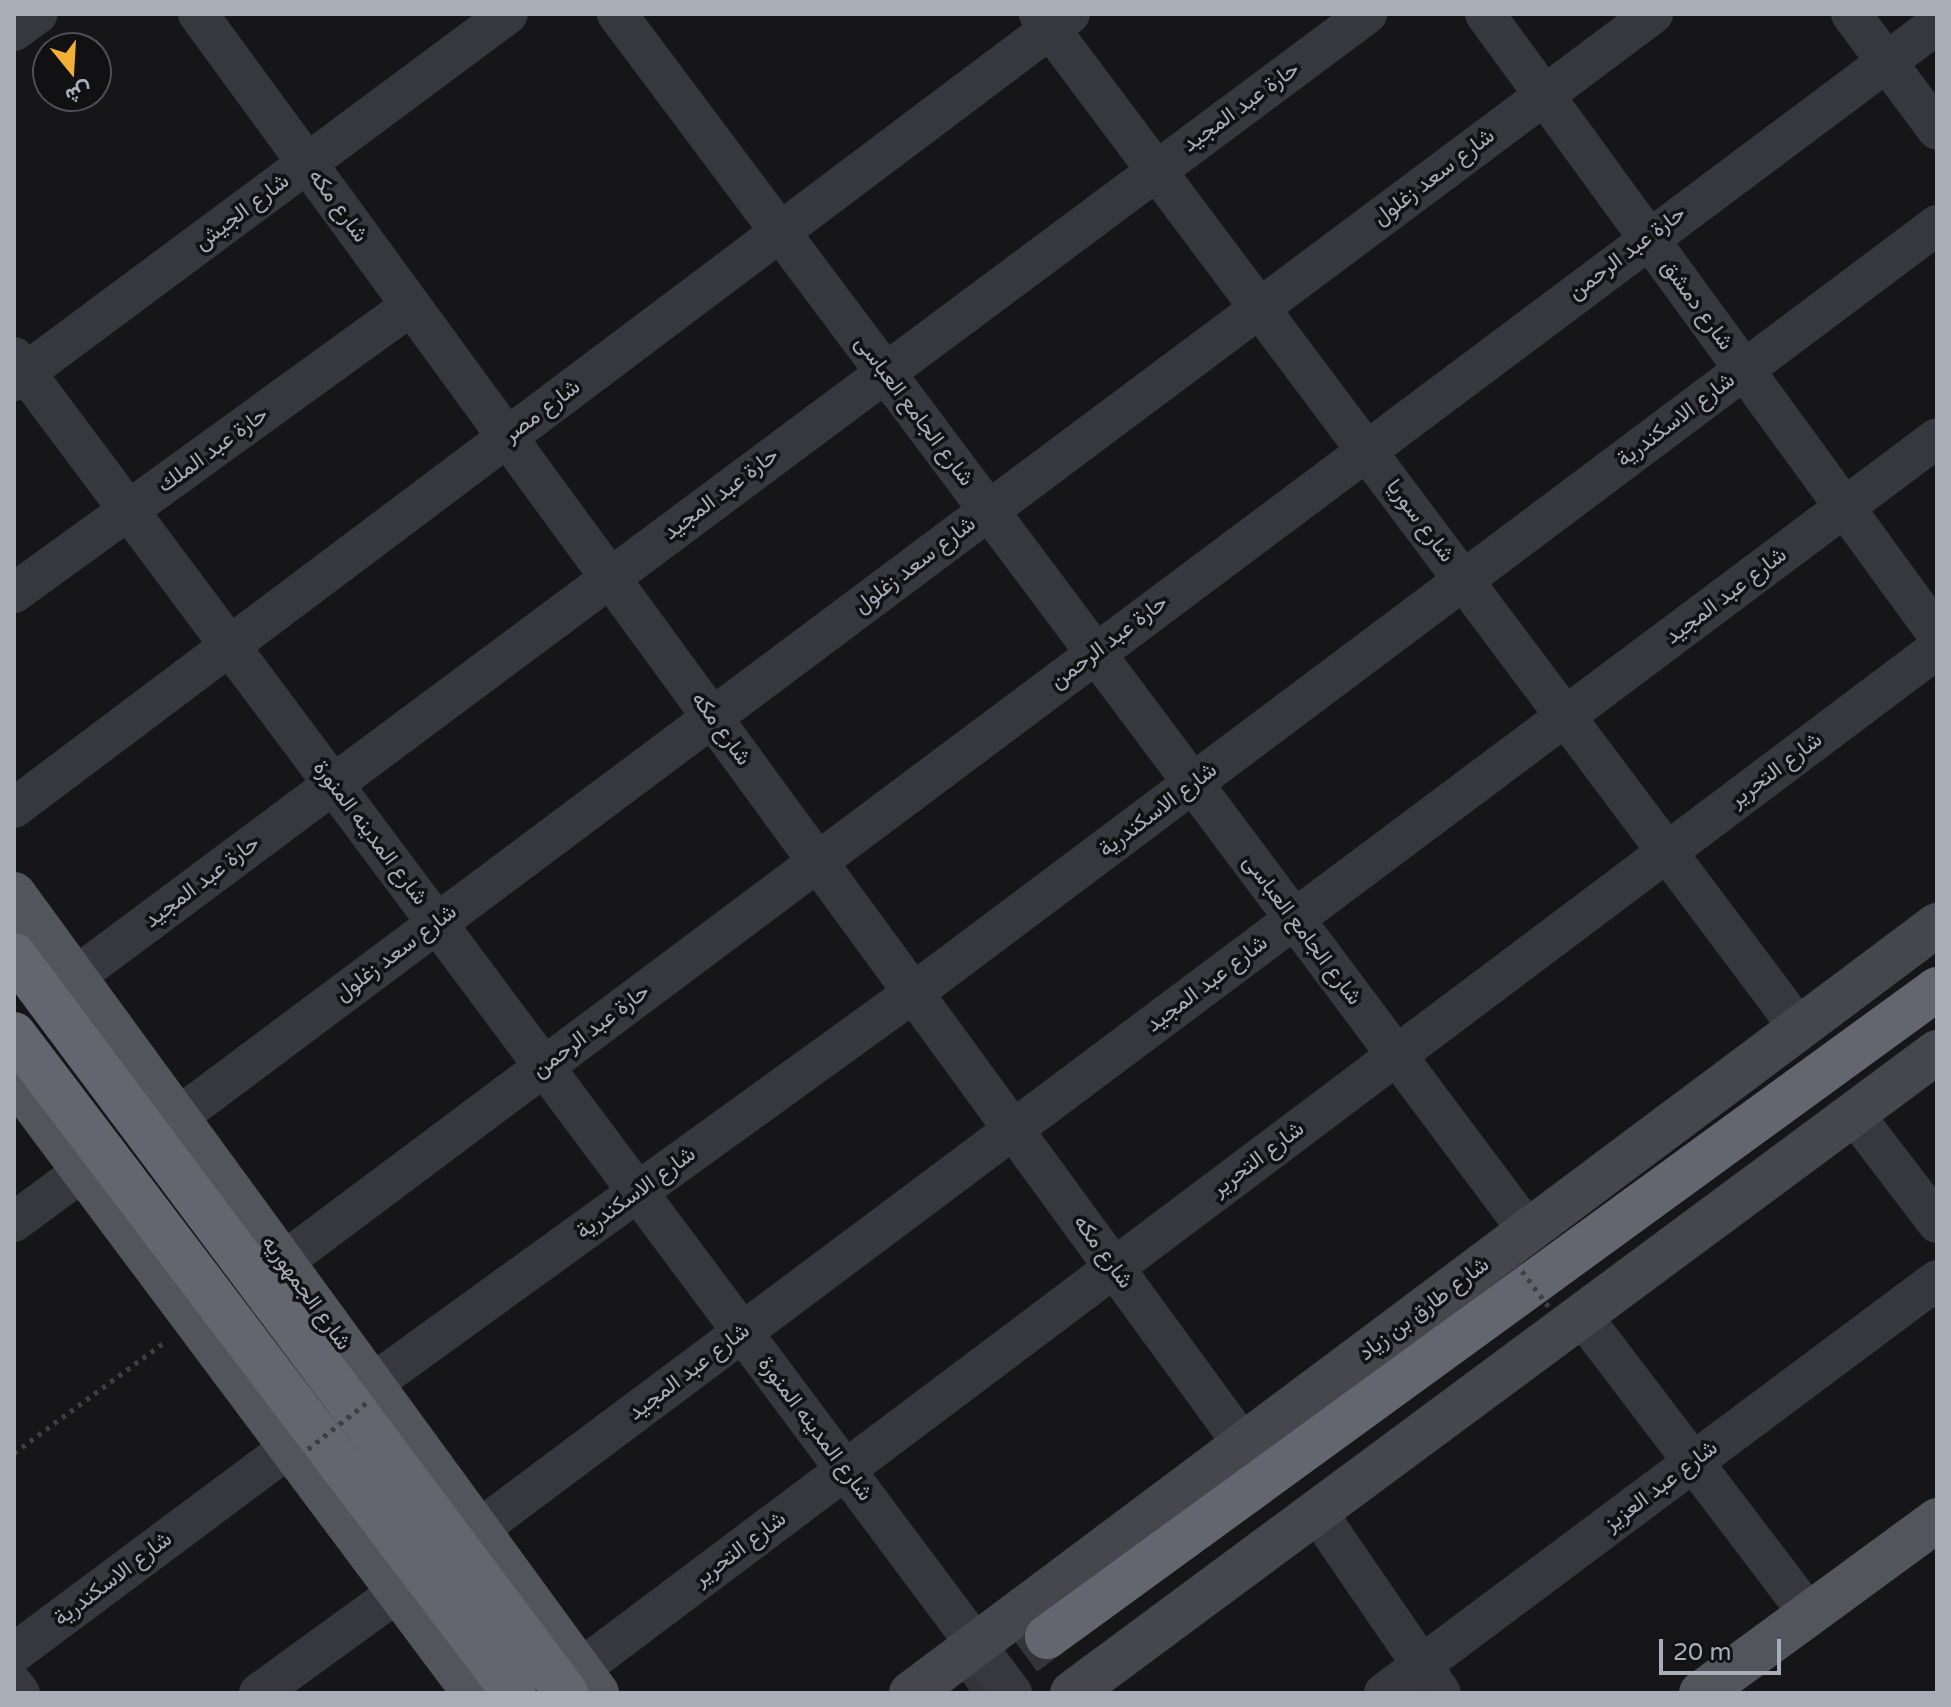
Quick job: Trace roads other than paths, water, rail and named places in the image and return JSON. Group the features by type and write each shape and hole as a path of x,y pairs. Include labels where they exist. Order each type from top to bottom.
{"highway":[{"name":"شارع الجمهوريه","path":"14,955 581,1685"},
{"path":"1047,1637 1937,989"},
{"path":"14,1034 514,1693"}],"main road":[{"name":"شارع الجمهوريه","path":"14,894 283,1262 369,1394 478,1530 581,1685"},
{"path":"14,1078 195,1320 299,1448 398,1592 474,1693"},
{"path":"1701,1693 1937,1520"}],"street":[{"path":"14,31 37,14"},
{"name":"شارع مكه","path":"198,14 1243,1444"},
{"name":"شارع الجيش","path":"18,370 307,163 508,14"},
{"name":"شارع الجامع العباسى","path":"617,14 1396,1055 1522,1247"},
{"name":"حارة عبد المجيد","path":"76,976 1367,14"},
{"name":"شارع دمشق","path":"1485,14 1937,634"},
{"name":"شارع سعد زغلول","path":"178,1117 1653,14"},
{"path":"1851,14 1937,130"},
{"name":"شارع مصر","path":"14,808 780,232 1053,19"},
{"name":"شارع سوريا","path":"1053,19 1156,170 1799,1028"},
{"name":"حارة عبد الرحمن","path":"283,1262 1647,237 1937,24"},
{"name":"شارع الاسكندرية","path":"369,1394 638,1192 913,993 1937,225"},
{"name":"حارة عبد الملك","path":"14,593 411,306"},
{"name":"شارع المدينه المنورة","path":"18,370 129,510 1012,1693"},
{"name":"شارع عبد المجيد","path":"478,1530 1937,438"},
{"name":"شارع التحرير","path":"581,1685 845,1470 1937,649"},
{"name":"شارع طارق بن زياد","path":"911,1693 1243,1444 1522,1247 1799,1028 1937,925"},
{"path":"1072,1693 1317,1512 1566,1311 1854,1114 1937,1052"},
{"path":"1854,1114 1937,1223"},
{"path":"14,1222 83,1171"},
{"name":"شارع عبد العزيز","path":"1384,1693 1432,1679 1693,1462 1937,1280"},
{"path":"1566,1311 1693,1462 1810,1615"},
{"name":"شارع الاسكندرية","path":"14,1653 299,1448"},
{"path":"1317,1512 1432,1679"},
{"path":"259,1693 398,1592"},
{"path":"14,1685 20,1693"}],"tunnel":[{"path":"971,1693 1047,1637"}]}
